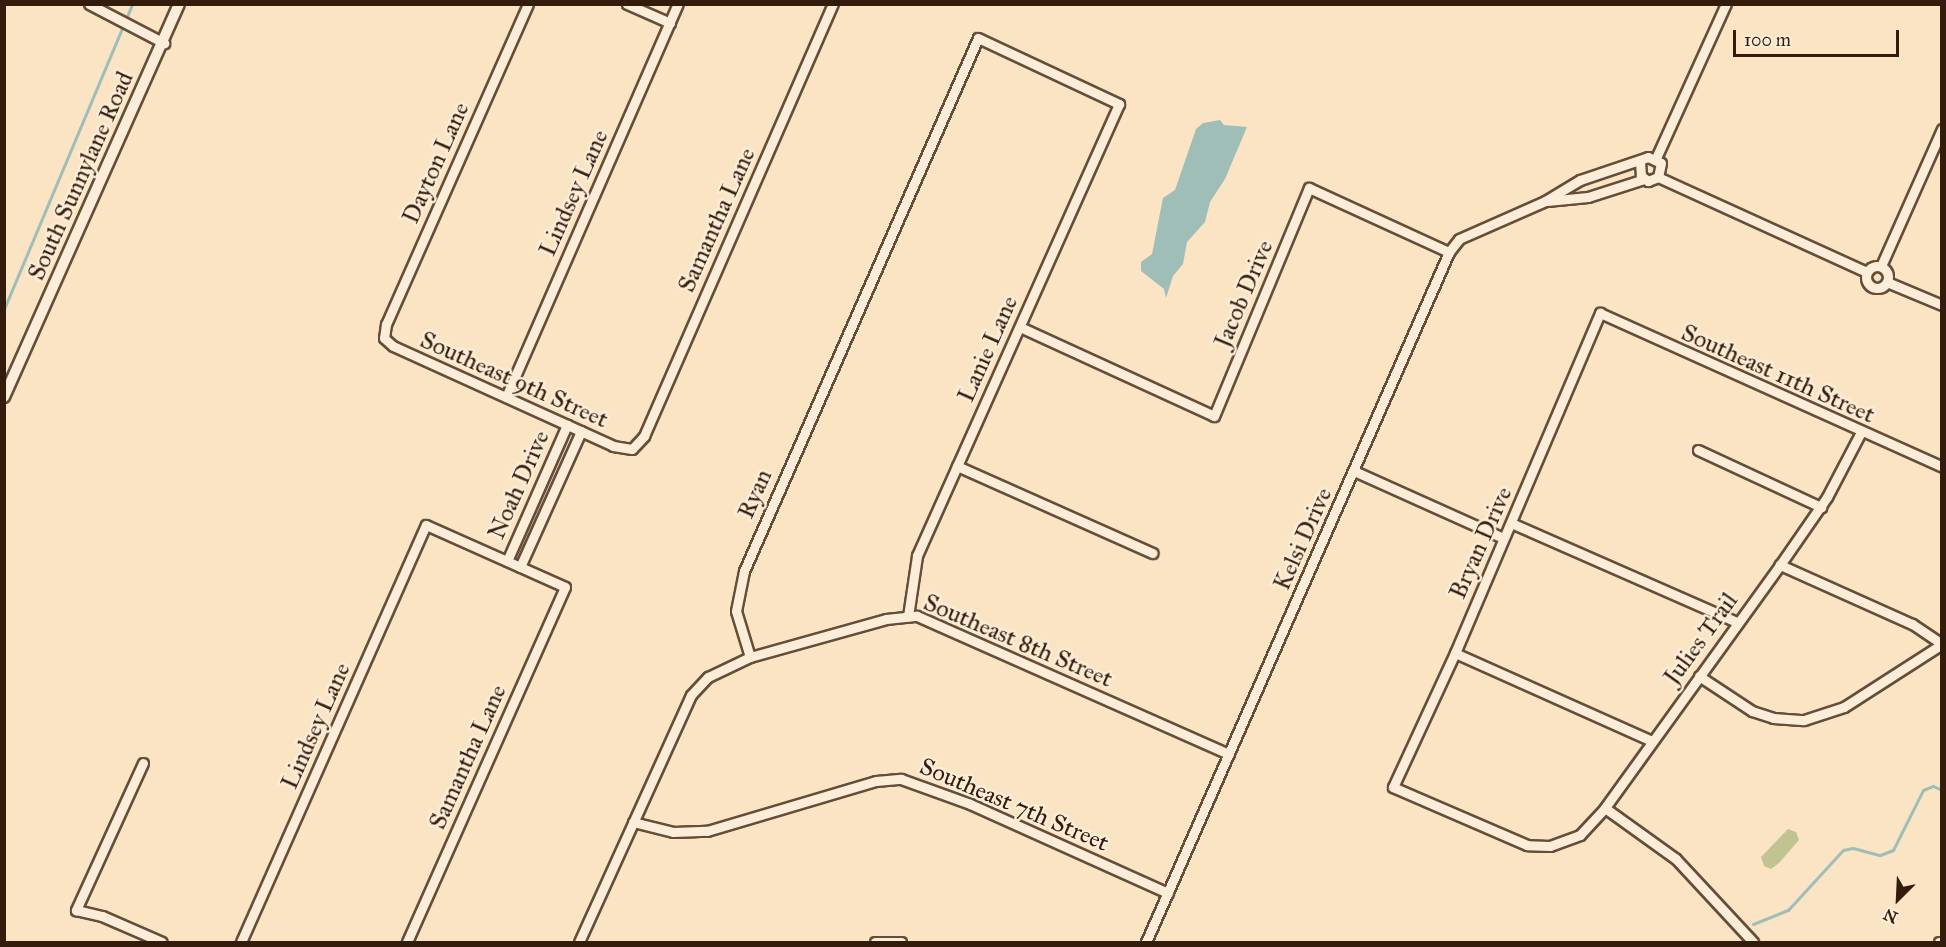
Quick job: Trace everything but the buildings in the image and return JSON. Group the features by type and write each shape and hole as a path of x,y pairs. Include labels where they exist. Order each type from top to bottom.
{"street":[{"path":"89,4 164,43"},
{"name":"South Sunnylane Road","path":"4,397 164,43 179,4"},
{"name":"Dayton Lane","path":"384,338 386,324 528,4"},
{"path":"627,4 670,23"},
{"name":"Lindsey Lane","path":"506,397 678,4"},
{"name":"Samantha Lane","path":"632,449 644,436 833,4"},
{"path":"1656,158 1726,4"},
{"name":"Ryan","path":"750,657 736,611 744,571 978,38 1119,104"},
{"name":"Lanie Lane","path":"908,616 917,556 1119,104"},
{"path":"1881,266 1941,129"},
{"path":"1658,177 1662,167 1656,158 1647,157 1640,161 1638,168 1644,179 1658,177 1866,272"},
{"name":"Kelsi Drive","path":"1146,942 1449,252 1459,239 1545,201 1580,180 1640,161"},
{"name":"Kelsi Drive","path":"1545,201 1588,196 1644,179"},
{"name":"Jacob Drive","path":"1020,327 1214,416 1309,188 1449,252"},
{"path":"1872,266 1881,266 1888,274 1887,282 1880,288 1871,286 1865,279 1866,272 1872,266"},
{"path":"1887,282 1941,305"},
{"name":"Southeast 11th Street","path":"1600,313 1941,467"},
{"name":"Bryan Drive","path":"1550,846 1527,845 1393,787 1455,653 1600,313"},
{"name":"Southeast 9th Street","path":"384,338 393,346 567,425 614,446 632,449"},
{"name":"Noah Drive","path":"507,561 567,425"},
{"name":"Noah Drive","path":"520,567 581,431"},
{"name":"Julies Trail","path":"1550,846 1581,835 1605,808 1736,622 1821,507 1861,432"},
{"path":"1698,450 1821,507"},
{"path":"957,466 1152,553"},
{"path":"1354,471 1503,538"},
{"path":"1511,523 1736,622"},
{"name":"Lindsey Lane","path":"241,942 426,525 507,561"},
{"path":"507,561 520,567"},
{"path":"1699,676 1752,711 1773,718 1804,720 1844,707 1941,644 1912,624 1780,565"},
{"name":"Samantha Lane","path":"407,942 565,588 520,567"},
{"name":"Southeast 8th Street","path":"750,657 908,616 936,623 1229,754"},
{"path":"1455,653 1652,741"},
{"path":"579,942 691,695 708,677 750,657"},
{"path":"143,763 76,910 102,916 162,942"},
{"name":"Southeast 7th Street","path":"633,822 673,832 707,831 876,781 901,779 970,804 1168,893"},
{"path":"1605,808 1676,859 1753,942"},
{"path":"875,942 901,942"}],"green space":[{"path":"1788,829 1796,832 1799,840 1771,869 1764,866 1761,857"}],"water":[{"path":"1220,120 1224,125 1247,127 1225,179 1210,202 1205,222 1187,242 1183,264 1173,276 1166,298 1164,289 1141,271 1141,262 1152,254 1163,198 1175,190 1196,129 1203,123"}],"waterway":[{"path":"4,309 132,4"},
{"path":"1753,924 1788,910 1843,850 1853,848 1880,855 1893,850 1923,790 1933,786 1942,790"}]}
